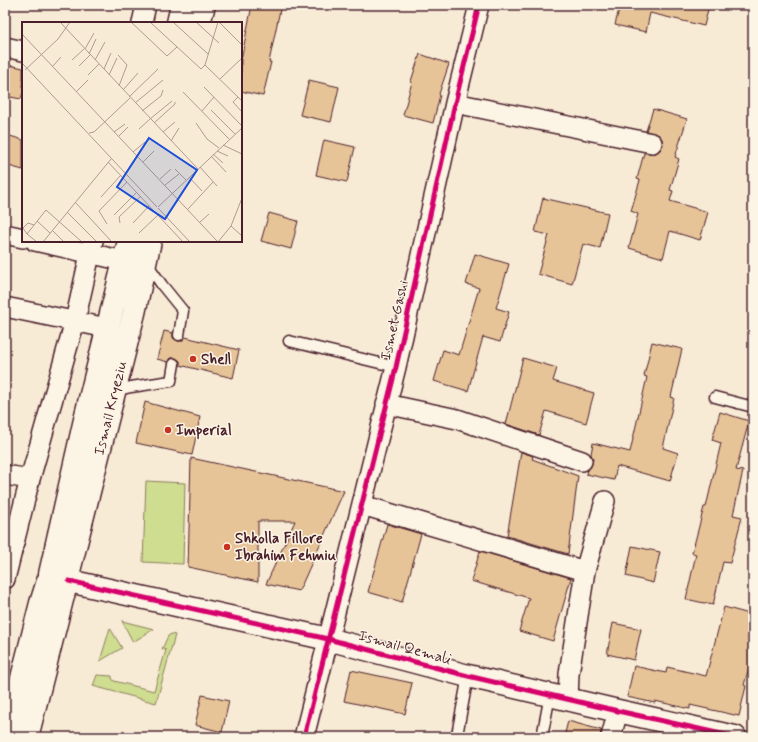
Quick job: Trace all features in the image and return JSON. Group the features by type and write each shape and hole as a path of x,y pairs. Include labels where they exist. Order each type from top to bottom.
{"main road":[{"path":"178,22 182,5"},
{"path":"199,22 204,5"},
{"name":"Ismail Kryeziu","path":"28,737 60,580 107,328 137,251"},
{"name":"Ismail Kryeziu","path":"7,737 41,603 60,580 114,391 137,251"},
{"name":"Ismail Qemali","path":"60,580 328,639 468,676 559,698 735,737"}],"street":[{"path":"142,22 146,5"},
{"name":"Ismet Gashi","path":"304,737 396,367 455,103 479,5"},
{"path":"5,47 22,51"},
{"path":"455,103 652,143"},
{"path":"5,234 22,238"},
{"path":"44,242 137,251"},
{"path":"5,579 30,479 75,321 91,247"},
{"path":"5,307 107,328"},
{"path":"386,404 457,419 582,461"},
{"path":"5,474 30,479"},
{"path":"559,698 569,674 585,571 605,501"},
{"path":"362,505 585,571"},
{"path":"611,737 618,711"}],"lane":[{"path":"137,251 183,311 179,335"},
{"path":"289,340 396,367"},
{"path":"114,391 171,381 174,364"},
{"path":"715,397 753,407"},
{"path":"457,734 468,676"},
{"path":"542,737 559,698"}],"green space":[{"path":"146,481 185,483 183,564 143,562"},
{"path":"122,621 154,629 133,642"},
{"path":"110,628 122,648 100,661"},
{"path":"171,634 175,635 156,703 93,686 97,675 112,676 114,681 154,691 166,650 162,649 168,636"}],"building":[{"path":"252,5 281,5 269,62 271,62 263,96 242,91 242,55"},
{"path":"620,5 709,5 704,26 650,13 646,32 615,25"},
{"path":"420,54 449,64 439,94 433,123 403,115 412,82 411,81"},
{"path":"5,64 22,68 21,99 5,96"},
{"path":"309,80 339,87 331,122 300,115"},
{"path":"653,109 687,119 675,157 679,159 670,190 673,191 670,201 708,212 700,240 670,231 663,258 629,248 638,214 631,211 640,180 637,179 644,153 656,153 663,145 662,139 659,135 646,131"},
{"path":"10,136 22,140 22,170 5,165 5,155"},
{"path":"324,140 355,147 347,182 316,175"},
{"path":"543,198 608,213 600,248 583,244 572,284 538,274 549,235 535,232"},
{"path":"269,213 298,221 291,249 261,241"},
{"path":"475,254 509,264 496,308 509,312 500,342 483,337 468,391 434,381 443,350 459,355 479,288 466,284"},
{"path":"164,331 173,333 173,338 178,341 182,341 185,337 239,350 233,378 180,365 180,361 176,358 171,358 168,362 157,359"},
{"path":"652,342 682,349 671,397 674,398 663,448 678,453 670,481 617,466 614,480 586,474 587,470 592,464 593,459 591,454 593,443 630,452 647,377 644,376"},
{"path":"523,358 557,368 553,381 594,393 586,423 546,411 539,435 506,424"},
{"name":"Imperial","path":"145,402 200,417 192,455 136,443"},
{"path":"720,412 749,421 736,470 743,471 733,515 742,517 730,563 723,562 713,605 686,599 696,554 692,553 704,507 706,507 721,443 712,440"},
{"path":"521,452 533,456 532,459 578,476 568,554 507,536"},
{"path":"191,458 344,491 299,591 266,584 295,521 258,521 258,582 188,567"},
{"path":"387,524 421,534 402,602 368,592"},
{"path":"632,546 660,552 653,583 626,576"},
{"path":"480,551 571,578 553,641 519,631 529,598 471,581"},
{"path":"724,607 753,615 753,653 744,685 746,686 739,716 690,705 690,709 655,701 655,703 627,697 634,666 666,673 667,667 706,676"},
{"path":"613,623 641,629 634,660 607,654"},
{"path":"351,670 412,683 405,714 344,701"},
{"path":"202,695 229,701 222,732 195,725"},
{"path":"568,721 601,730 600,737 564,737"}],"cycle path":[{"path":"304,737 396,367 455,103 479,5"},
{"path":"69,581 328,639 468,676 735,737"}],"place":[{"name":"Shell","path":"193,359"},
{"name":"Imperial","path":"168,430"},
{"name":"Shkolla Fillore Ibrahim Fehmiu","path":"227,547"}]}
